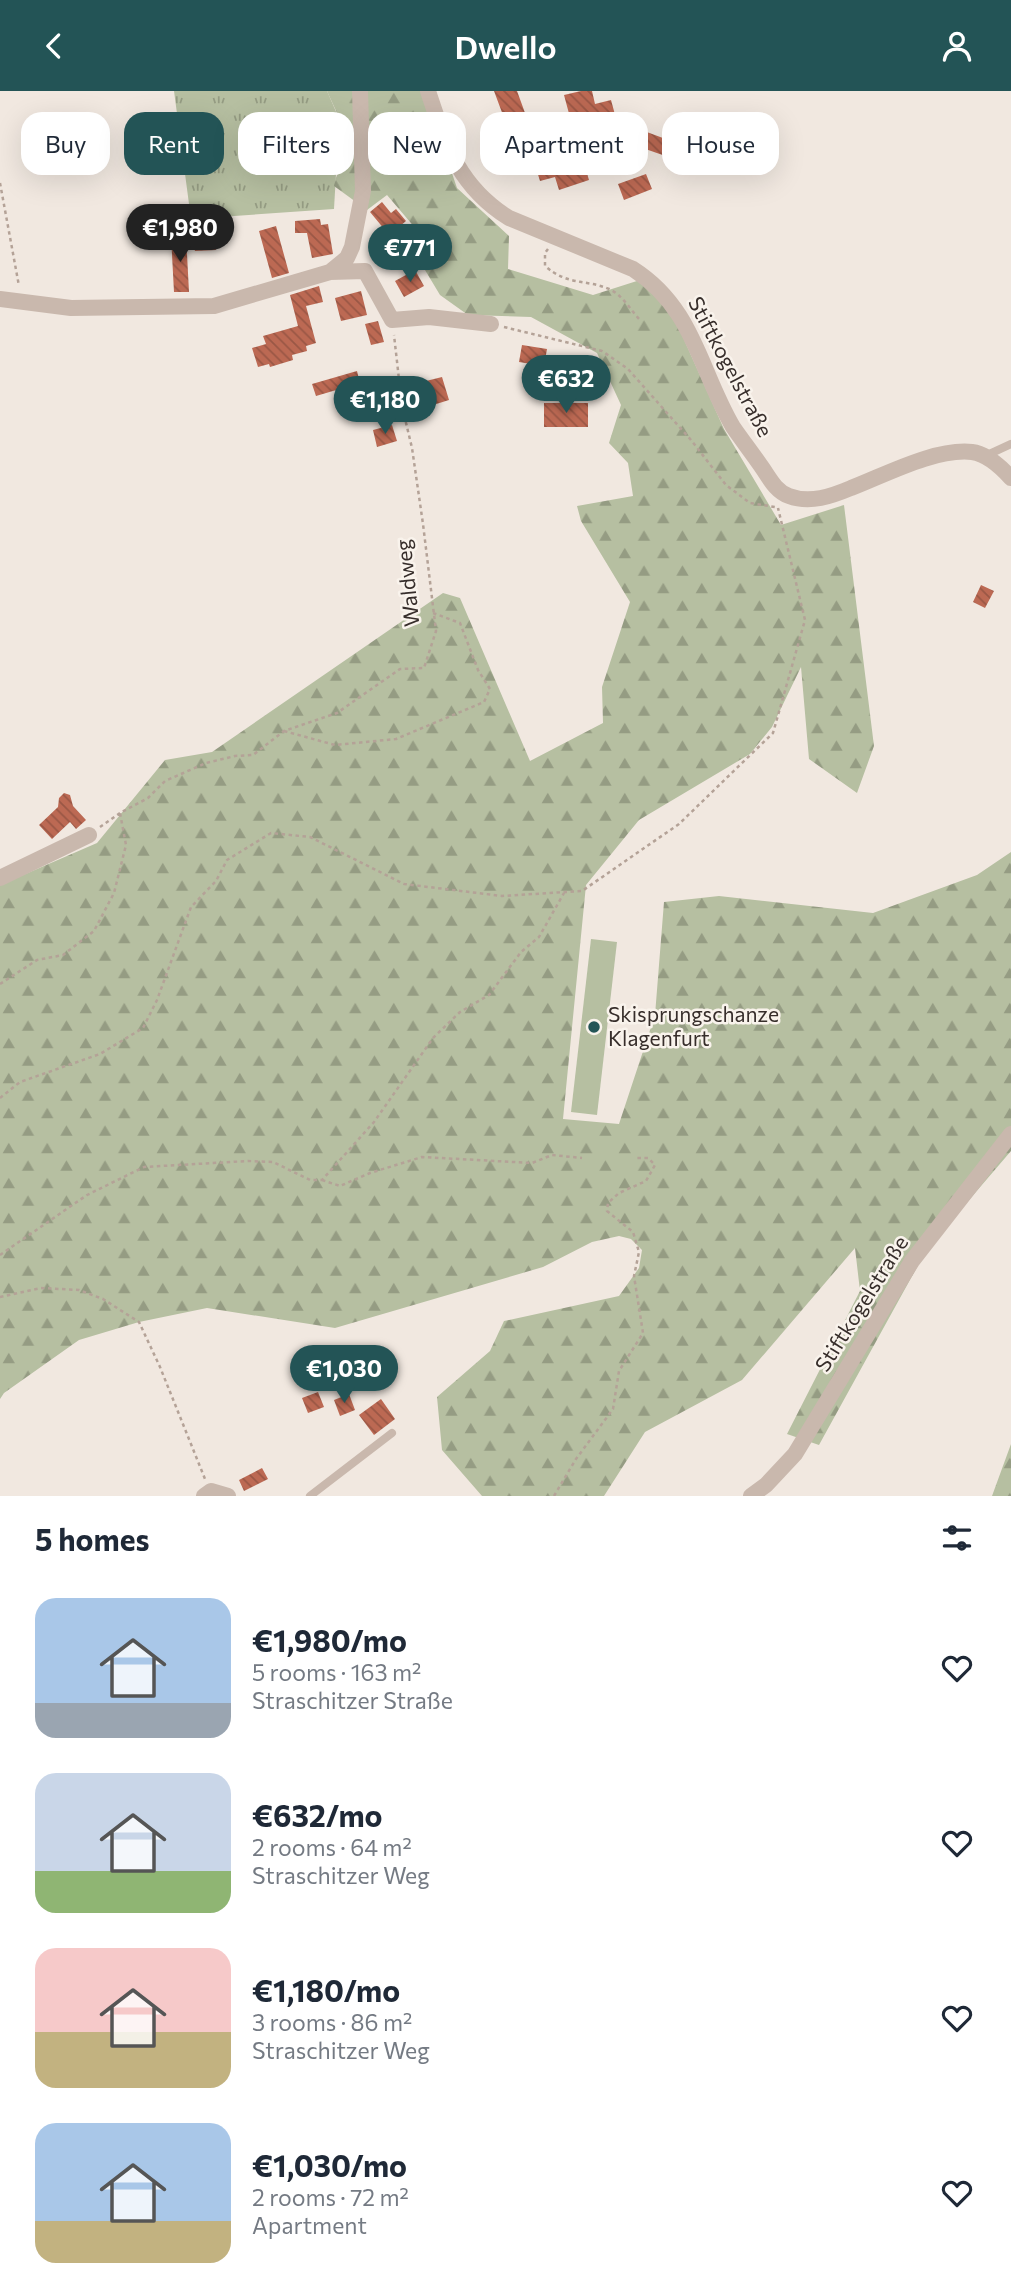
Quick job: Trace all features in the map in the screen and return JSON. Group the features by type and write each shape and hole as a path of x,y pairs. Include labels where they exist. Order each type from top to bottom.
{"street":[{"path":"330,272 347,258 352,247 363,191 360,91"},
{"name":"Stiftkogelstraße","path":"428,91 445,144 468,184 490,206 509,218 633,269 652,281 668,297 683,320 733,426 778,499"},
{"path":"352,247 392,320 429,317 491,324"},
{"path":"0,299 71,308 214,306 330,272 365,271"},
{"path":"778,499 831,496 932,457 950,453 972,452 985,456 1011,478"},
{"path":"0,878 28,867 89,835"},
{"name":"Stiftkogelstraße","path":"751,1496 766,1485 794,1454 912,1261 1011,1134"},
{"path":"208,1494 228,1496"}],"lane":[{"path":"985,456 1011,444"},
{"path":"310,1496 392,1433"}],"path":[{"path":"0,183 20,293 29,304"},
{"path":"557,236 545,253 545,266 571,282 609,289 623,300 641,321"},
{"name":"Waldweg","path":"89,835 120,813 148,798 165,781 206,762 253,755 284,731 337,713 400,669 424,668 436,631 412,448 402,406 392,320"},
{"path":"0,1098 20,1082 100,1054 143,1028 157,1000 191,908 216,881 227,860 271,833 310,837 404,884 502,896 582,891 680,824 773,733 805,620 790,566 778,499 750,503 726,485 691,440 628,369 602,351 491,324"},
{"path":"284,731 335,745 396,739 484,702 490,689 478,670 460,623 433,613"},
{"path":"0,984 37,961 63,954 94,931 114,893 126,845 120,813"},
{"path":"322,1180 374,1122 433,1038 460,1012 489,995 521,952 538,937 564,893"},
{"path":"0,1255 87,1195 144,1167 273,1162 310,1180 322,1180 340,1186 370,1173 422,1157 532,1163 552,1156 582,1158"},
{"path":"554,1496 576,1459 613,1409 619,1371 643,1333 634,1276 639,1252 633,1232 607,1211 608,1203 619,1193 646,1181 655,1165 649,1158 637,1159"},
{"path":"0,1297 41,1288 79,1290 103,1300 139,1322 160,1367 208,1494"}],"green space":[{"path":"174,91 327,91 336,112 238,112 238,175 336,175 334,209 191,219 185,175 224,175 224,112 177,112"},
{"path":"327,91 424,91 431,112 368,112 368,175 453,175 457,188 509,236 508,269 593,295 640,280 674,317 724,429 781,525 844,505 874,746 857,793 809,759 801,667 772,727 750,754 639,820 586,885 563,1119 619,1124 655,1015 664,902 719,896 873,913 977,875 1011,852 1011,1151 927,1249 819,1445 787,1434 860,1291 855,1248 742,1380 645,1432 604,1496 482,1496 442,1450 437,1397 490,1351 504,1321 619,1296 639,1268 642,1250 631,1239 619,1236 592,1242 543,1267 335,1328 207,1308 139,1322 79,1340 4,1393 0,1399 0,885 97,843 165,760 212,752 443,593 460,598 530,761 603,723 602,687 630,602 581,521 577,506 633,496 628,463 609,443 621,405 597,353 531,317 468,315 440,295 416,255 416,229 387,195 367,210 334,186 337,175 354,175 354,112 336,112"},
{"name":"Skisprungschanze Klagenfurt","path":"591,939 617,942 597,1115 571,1112"},
{"path":"1011,1444 1011,1496 992,1496"}],"building":[{"path":"494,91 517,91 525,112 502,112"},
{"path":"592,91 595,104 611,100 614,112 569,112 564,95"},
{"path":"648,132 662,138 662,155 648,150"},
{"path":"538,175 588,175 589,180 559,190 555,177 540,181"},
{"path":"646,175 652,189 624,200 618,184"},
{"path":"382,202 391,213 396,209 406,221 393,232 388,227 385,230 370,212"},
{"path":"320,219 321,225 328,224 333,254 312,258 307,233 295,233 295,221"},
{"path":"276,226 289,273 272,278 259,231"},
{"path":"204,229 227,231 228,243 215,245 216,250 195,251 190,235 204,234"},
{"path":"186,235 189,292 174,292 171,236"},
{"path":"415,270 424,286 404,297 395,281"},
{"path":"319,286 323,302 306,306 316,343 306,346 307,351 292,355 293,360 270,367 269,364 258,367 252,348 266,344 263,336 298,326 290,295"},
{"path":"361,291 367,315 341,321 335,298"},
{"path":"378,321 384,342 371,345 365,324"},
{"path":"522,345 547,349 544,366 519,362"},
{"path":"357,371 360,383 316,396 312,384"},
{"path":"442,377 449,400 433,405 426,381"},
{"path":"544,403 588,403 588,427 544,427"},
{"path":"392,425 397,441 377,447 373,430"},
{"path":"981,585 994,591 985,608 973,602"},
{"path":"64,793 70,795 73,806 86,820 76,829 70,822 52,839 39,825 58,807 59,798"},
{"path":"318,1392 324,1407 308,1413 302,1398"},
{"path":"349,1394 355,1410 340,1416 334,1400"},
{"path":"381,1399 395,1419 374,1435 359,1415"},
{"path":"262,1468 268,1479 244,1491 239,1480"}],"place":[{"name":"Skisprungschanze Klagenfurt","path":"594,1027"}]}
